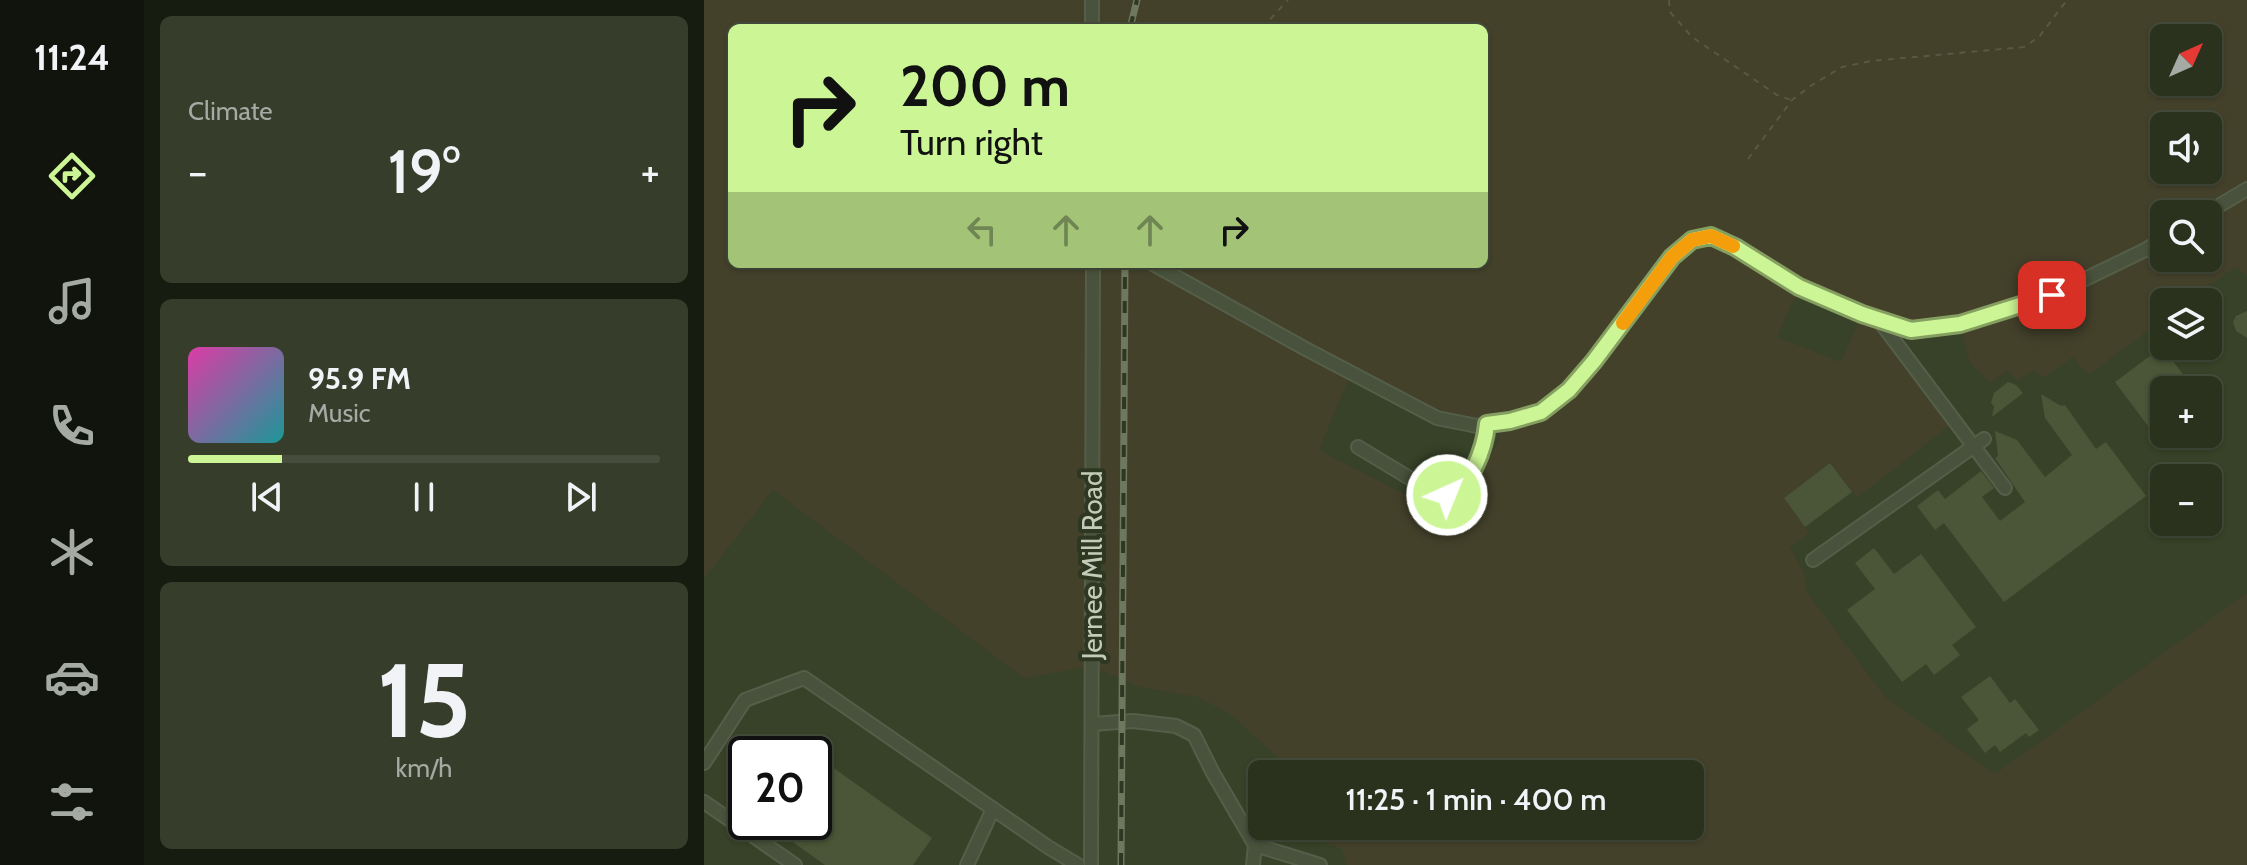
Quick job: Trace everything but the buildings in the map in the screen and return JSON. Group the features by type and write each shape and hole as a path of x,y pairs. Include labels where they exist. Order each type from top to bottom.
{"street":[{"path":"1092,0 1092,24"},
{"path":"2222,204 2247,189"},
{"path":"1160,268 1437,418 1477,426 1541,412 1569,390 1672,257 1692,240 1711,236 1735,247 1799,287 1911,330 1960,324 2052,295 2150,247"},
{"name":"Jernee Mill Road","path":"1091,865 1093,268"},
{"path":"1878,319 1979,442 2005,488"},
{"path":"1358,447 1426,488 1447,495 1459,488 1478,460 1487,424"},
{"path":"1813,560 1979,442"},
{"path":"704,763 745,700 804,678 1078,865"},
{"path":"1092,724 1133,721 1176,726 1194,735 1255,845 1253,865"},
{"path":"704,802 795,865"},
{"path":"967,865 993,809"},
{"path":"1255,845 1320,865"}],"path":[{"path":"1266,24 1288,0"},
{"path":"1669,0 1670,12 1692,37 1777,95 1792,100"},
{"path":"1748,159 1792,100 1842,67 1871,61 2024,47 2039,37 2067,0"}],"shaded area":[{"path":"704,0 2247,0 2247,275 2235,267 2206,288 2150,288 2150,329 2088,375 2073,357 2043,378 2034,370 2017,381 2007,371 1990,383 1970,363 1960,324 1911,330 1880,320 1955,421 1857,498 1830,463 1784,498 1810,533 1790,547 1804,573 1806,591 1885,697 1995,774 2247,593 2247,865 1347,865 1342,849 1317,840 1704,840 1704,760 1281,760 1230,714 1198,697 1139,687 1092,666 1024,678 773,490 704,579","holes":["1799,288 1862,315 1841,362 1777,337","1351,373 1437,418 1497,423 1500,439 1453,519 1319,450"]}],"railway":[{"path":"1131,24 1137,0"},
{"path":"1121,865 1125,268"}],"slow traffic":[{"path":"1623,323 1672,257 1692,240 1711,236 1733,246"}],"route":[{"path":"1447,495 1459,488 1478,460 1487,424 1541,412 1569,390 1672,257 1692,240 1711,236 1735,247 1799,287 1862,314 1911,330 1960,324 2052,295"}]}
